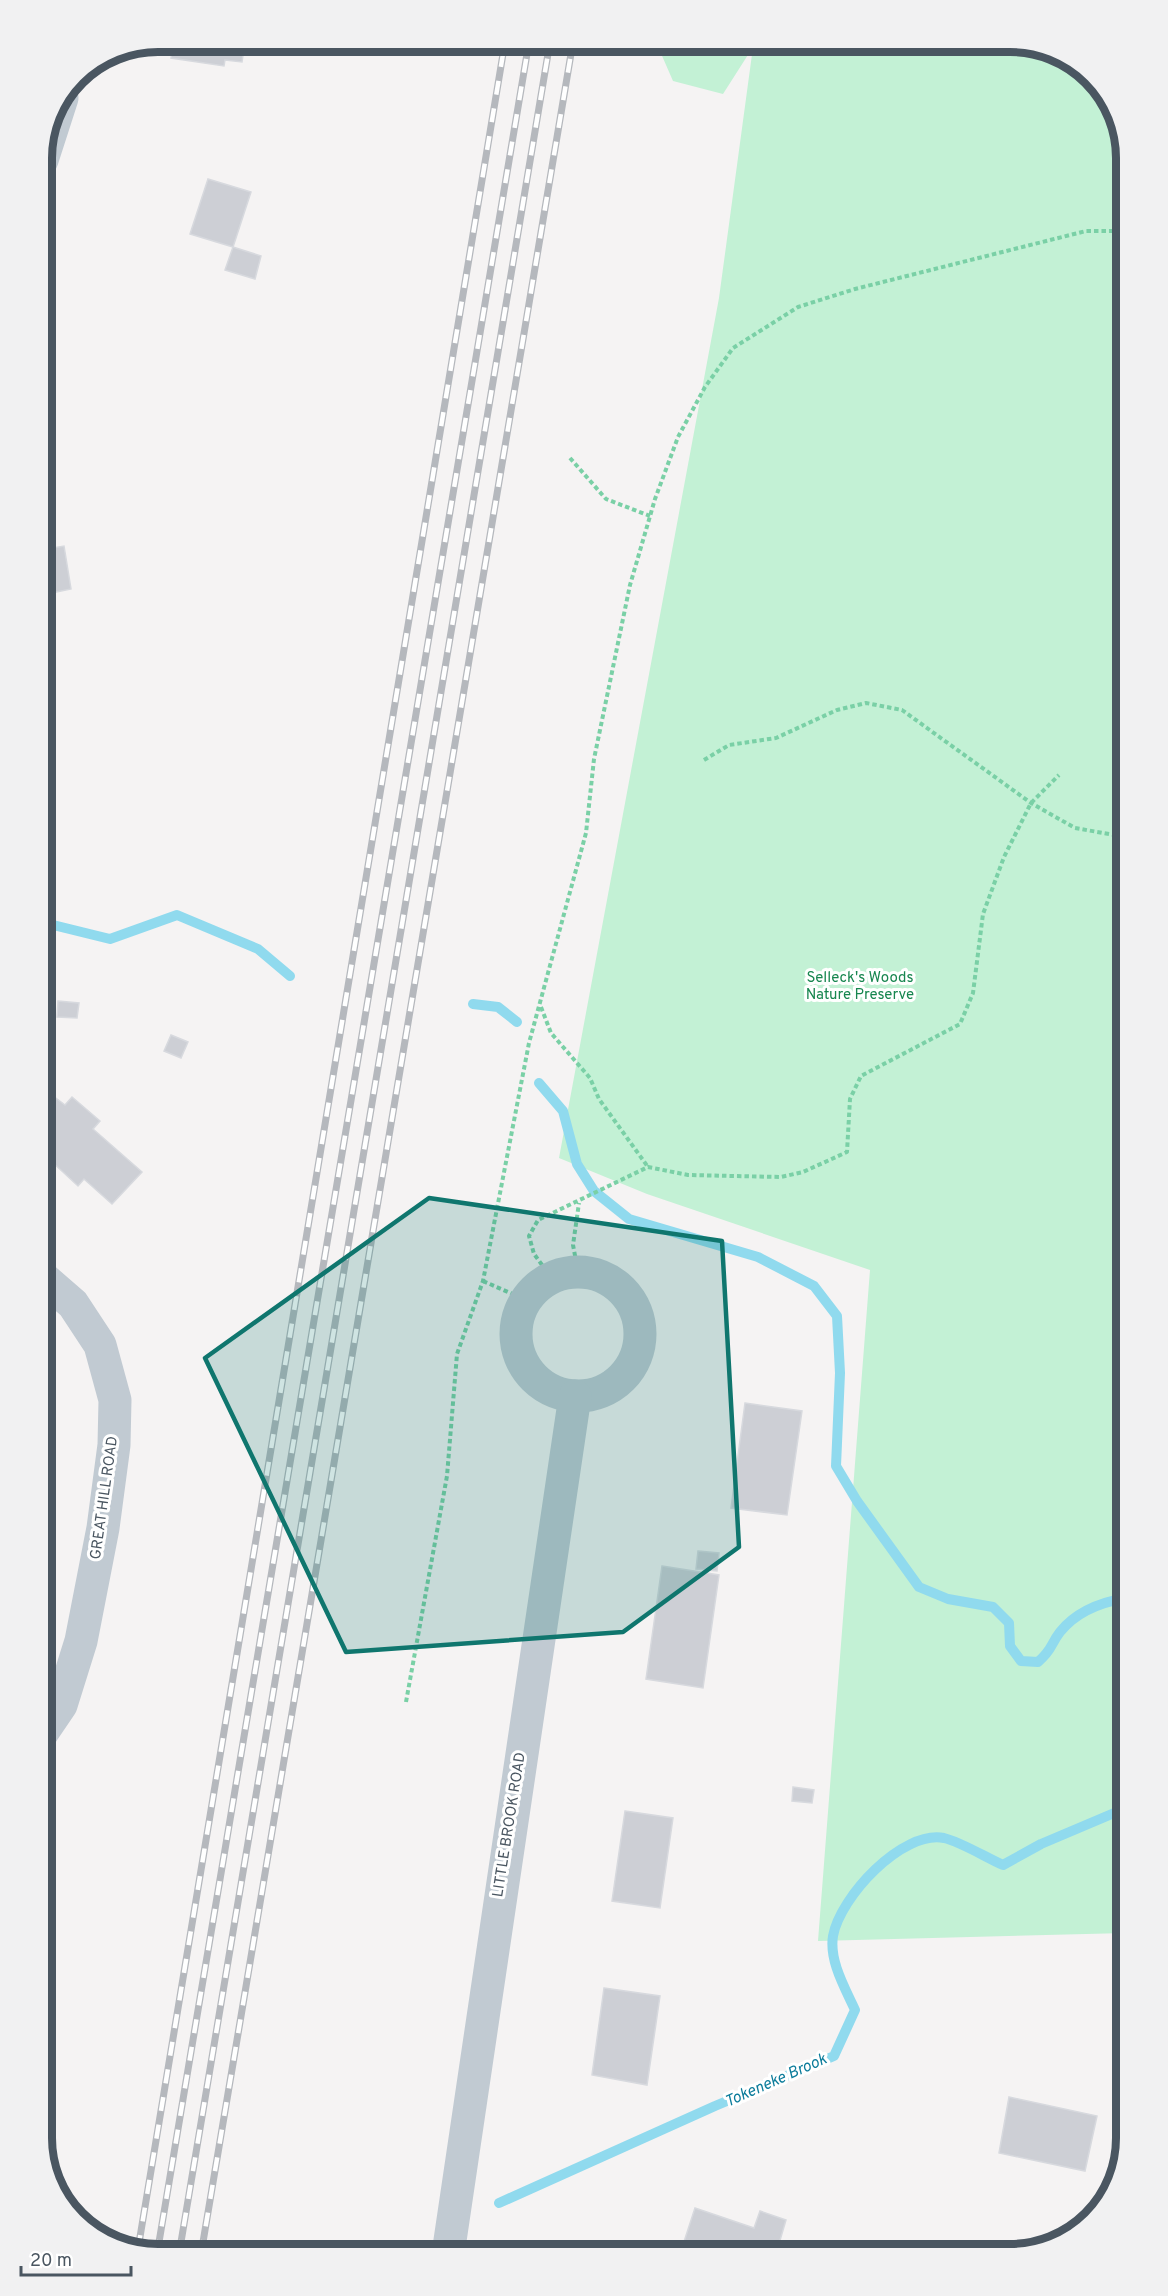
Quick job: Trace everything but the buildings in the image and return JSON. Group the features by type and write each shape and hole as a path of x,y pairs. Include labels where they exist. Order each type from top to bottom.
{"street":[{"path":"565,1274 605,1277 626,1294 639,1318 640,1339 635,1359 619,1381 601,1392 574,1396 555,1392 543,1385 528,1371 521,1359 516,1339 516,1325 526,1300 535,1289 565,1274"},
{"name":"GREAT HILL ROAD","path":"52,1286 73,1304 100,1345 115,1400 114,1445 103,1528 81,1641 61,1705 52,1718"},
{"name":"LITTLE BROOK ROAD","path":"450,2243 574,1396"}],"path":[{"path":"406,1702 447,1476 457,1354 483,1281 529,1043 586,833 594,759 630,585 650,516 678,436 705,387 733,348 798,307 855,289 1086,231 1116,231"},
{"path":"570,458 606,499 650,516"},
{"path":"704,760 729,746 776,738 837,710 866,703 902,710 1031,803 1075,828 1116,835"},
{"path":"579,1202 573,1245 565,1274 534,1254 529,1236 538,1220 648,1167 688,1175 781,1177 803,1172 847,1152 850,1099 861,1076 960,1024 973,993 983,914 1004,857 1031,803 1059,775"},
{"path":"540,1005 551,1033 590,1078 599,1100 648,1167"},
{"path":"483,1281 526,1300"}],"highlighted area":[{"path":"429,1198 722,1241 739,1547 623,1632 346,1652 205,1358"}],"green space":[{"name":"Selleck's Woods Nature Preserve","path":"661,53 749,53 723,94 673,81"},
{"name":"Selleck's Woods Nature Preserve","path":"752,53 1016,53 1037,56 1074,74 1094,94 1107,118 1115,145 1116,159 1116,1933 818,1941 870,1270 647,1194 559,1158 719,298"}],"waterway":[{"path":"53,925 110,939 177,915 258,949 290,976"},
{"path":"473,1004 498,1007 517,1022"},
{"path":"539,1083 563,1111 577,1164 594,1191 629,1219 758,1257 814,1286 837,1316 840,1373 836,1466 857,1501 919,1587 948,1599 993,1607 1009,1623 1010,1646 1021,1661 1038,1662 1066,1625 1099,1605 1116,1600"},
{"name":"Tokeneke Brook","path":"499,2203 715,2106 834,2056 855,2010 833,1955 833,1936 847,1903 875,1869 892,1855 910,1844 927,1838 944,1838 966,1846 1003,1865 1041,1844 1116,1812"}],"railway":[{"path":"139,2241 503,52"},
{"path":"159,2243 527,52"},
{"path":"181,2243 548,52"},
{"path":"203,2243 571,52"}]}
